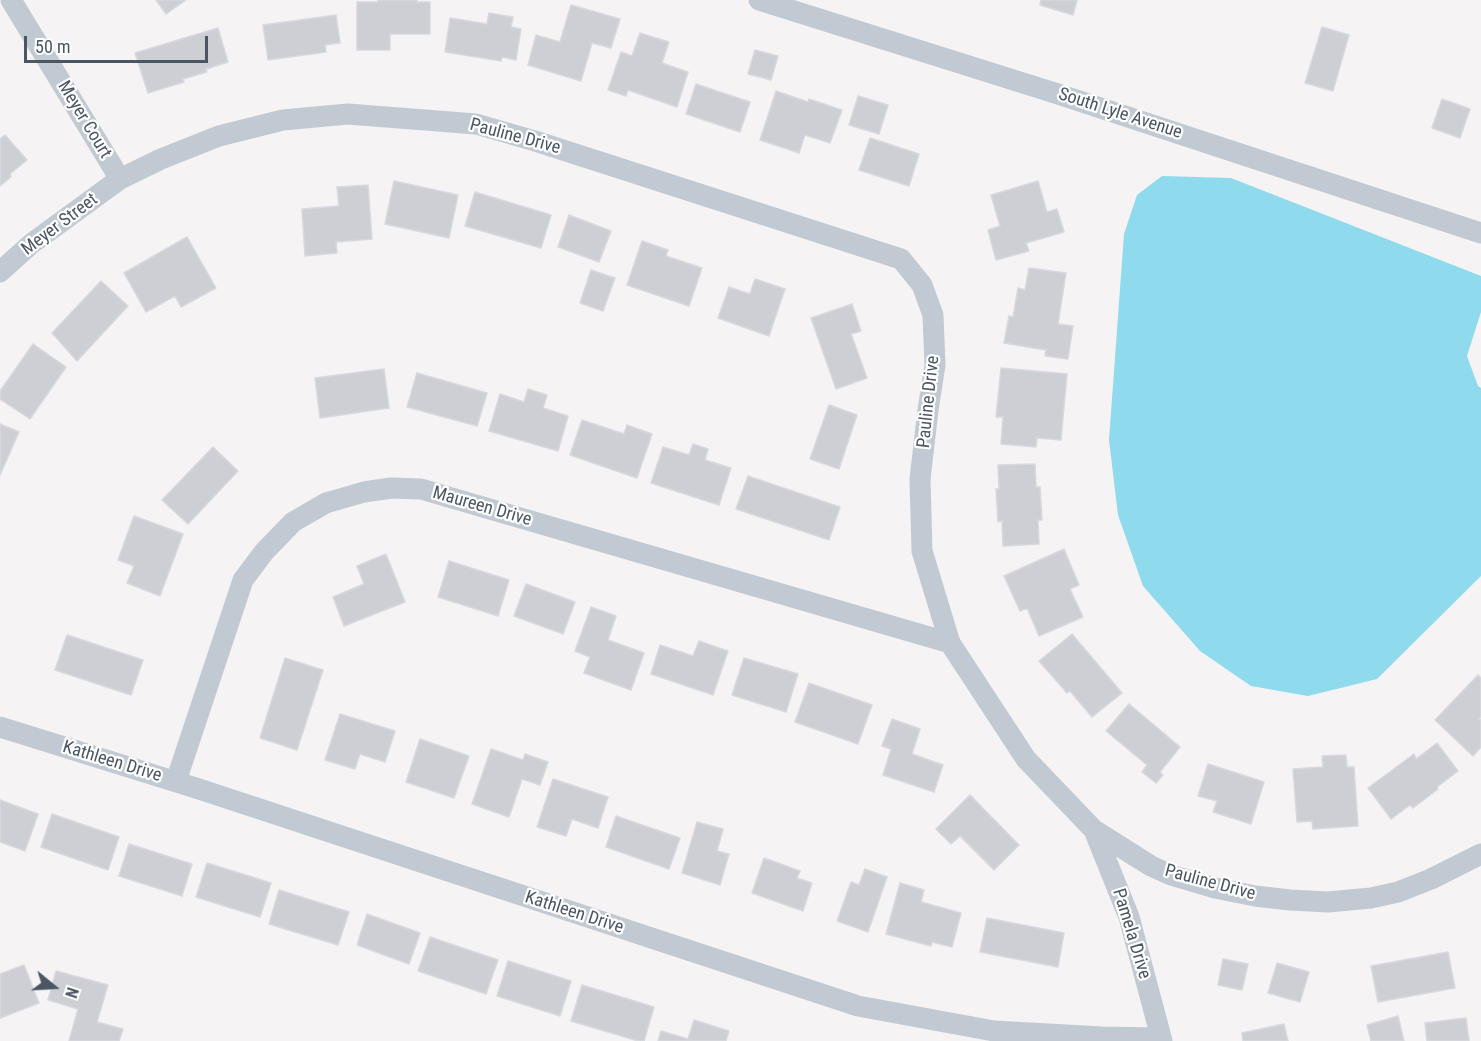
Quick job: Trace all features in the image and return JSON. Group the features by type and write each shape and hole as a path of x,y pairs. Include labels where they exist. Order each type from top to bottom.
{"street":[{"name":"Meyer Court","path":"11,0 120,179"},
{"name":"South Lyle Avenue","path":"759,0 1047,90 1481,233"},
{"name":"Pauline Drive","path":"120,179 161,159 219,136 283,120 348,114 476,124 901,259 922,285 933,315 935,365 920,479 922,551 950,643 1026,759 1094,830 1151,866 1171,875 1215,888 1290,900 1328,902 1371,898 1398,892 1431,879 1481,854"},
{"name":"Meyer Street","path":"0,272 31,244 120,179"},
{"name":"Maureen Drive","path":"176,781 243,580 264,552 293,522 326,503 364,492 391,488 421,489 950,643"},
{"name":"Kathleen Drive","path":"0,727 176,781 858,1006 994,1031 1161,1039"},
{"name":"Pamela Drive","path":"1094,830 1129,917 1161,1039"}],"water":[{"path":"1162,176 1231,178 1481,276 1481,312 1467,356 1478,386 1481,388 1481,576 1377,679 1308,696 1251,686 1200,651 1143,586 1118,515 1109,440 1124,234 1137,195"}],"building":[{"path":"156,0 186,0 166,14"},
{"path":"378,0 430,2 430,34 390,34 390,50 357,50 357,2 378,2"},
{"path":"1041,0 1077,0 1073,15 1040,5"},
{"path":"571,5 620,19 611,48 592,43 581,81 528,65 536,35 560,42"},
{"path":"489,13 513,17 511,27 521,29 516,60 502,57 501,61 445,52 450,18 487,24"},
{"path":"336,15 340,43 325,45 326,52 268,60 263,25"},
{"path":"1322,27 1349,35 1333,91 1305,83"},
{"path":"218,28 228,62 206,69 207,72 183,79 184,82 148,93 135,53"},
{"path":"640,33 669,42 662,63 688,72 677,107 628,90 626,96 608,90 621,52 632,56"},
{"path":"755,50 778,56 771,80 748,74"},
{"path":"696,84 750,102 740,132 686,114"},
{"path":"776,91 842,110 830,143 805,135 799,153 760,140"},
{"path":"858,96 888,105 879,134 849,125"},
{"path":"1442,99 1470,109 1460,138 1432,128"},
{"path":"5,135 27,160 0,186 0,139"},
{"path":"870,138 919,154 909,186 859,170"},
{"path":"394,181 458,195 449,238 385,224"},
{"path":"1038,181 1047,212 1057,209 1064,232 1026,243 1029,251 996,260 988,230 1000,226 991,195"},
{"path":"368,185 372,239 336,242 337,253 305,256 302,209 339,206 337,187"},
{"path":"475,192 551,215 541,248 465,226"},
{"path":"569,215 611,231 599,262 558,247"},
{"path":"187,237 216,288 181,307 175,296 146,312 124,273"},
{"path":"642,241 668,250 666,256 702,268 689,306 627,285"},
{"path":"1029,268 1066,273 1058,324 1073,326 1068,359 1045,356 1046,350 1004,343 1009,316 1013,317 1018,288 1025,290"},
{"path":"591,270 615,278 603,311 580,303"},
{"path":"755,279 785,289 769,336 718,318 729,287 750,294"},
{"path":"101,281 128,306 77,361 52,333"},
{"path":"852,304 861,331 851,334 867,378 836,389 811,318"},
{"path":"33,344 66,367 30,419 0,399 0,391"},
{"path":"1001,368 1067,374 1061,440 1037,438 1036,447 1001,444 1003,417 996,417"},
{"path":"384,369 389,408 320,418 315,378"},
{"path":"417,373 487,393 477,426 407,407"},
{"path":"528,389 547,395 543,408 568,416 558,451 489,431 500,394 524,402"},
{"path":"829,405 857,415 839,469 810,459"},
{"path":"582,420 624,434 627,425 652,434 637,478 570,455"},
{"path":"0,424 19,432 0,475"},
{"path":"693,444 708,449 705,460 731,468 719,505 651,483 663,447 689,455"},
{"path":"213,447 238,471 188,524 162,500"},
{"path":"1035,464 1036,487 1040,487 1042,520 1038,520 1039,544 1003,546 1002,520 998,522 996,489 999,489 998,465"},
{"path":"748,476 840,507 829,540 736,509"},
{"path":"134,516 183,534 160,596 127,583 134,566 118,560"},
{"path":"1064,549 1079,585 1070,589 1083,617 1039,636 1027,608 1020,611 1004,576"},
{"path":"386,554 405,602 344,626 333,597 364,584 357,566"},
{"path":"449,561 509,580 498,616 438,597"},
{"path":"526,584 575,602 563,634 514,616"},
{"path":"591,607 616,616 608,640 644,653 631,690 584,673 590,657 575,651"},
{"path":"1072,634 1122,693 1092,717 1070,691 1067,693 1039,661"},
{"path":"67,635 143,660 131,695 55,670"},
{"path":"699,641 728,651 713,695 651,674 660,645 693,656"},
{"path":"285,658 323,670 297,750 260,738"},
{"path":"744,658 798,674 786,712 732,695"},
{"path":"1478,675 1481,678 1481,717 1479,719 1481,720 1481,747 1473,756 1435,720"},
{"path":"809,683 872,705 858,744 795,722"},
{"path":"1129,704 1180,747 1160,772 1163,775 1156,783 1142,772 1147,765 1106,731"},
{"path":"340,714 395,731 385,762 360,754 355,769 325,760"},
{"path":"892,719 920,729 912,754 943,765 934,792 883,775 891,749 882,746"},
{"path":"420,739 469,756 454,798 406,782"},
{"path":"1437,743 1458,771 1413,808 1410,805 1391,819 1368,788 1414,754 1416,759"},
{"path":"491,749 523,760 525,754 548,762 540,785 522,779 509,817 472,804"},
{"path":"1346,755 1347,767 1354,767 1358,826 1313,829 1312,821 1297,822 1293,769 1323,767 1322,756"},
{"path":"1208,764 1264,782 1251,824 1213,812 1217,801 1198,796"},
{"path":"553,779 608,797 598,828 572,819 566,836 537,827"},
{"path":"970,795 1019,845 994,870 960,836 951,844 936,829"},
{"path":"0,800 38,814 25,851 0,842"},
{"path":"52,814 119,837 108,870 41,847"},
{"path":"616,816 680,838 669,869 606,847"},
{"path":"697,822 723,829 717,851 729,854 720,885 682,873"},
{"path":"129,844 192,864 182,896 119,876"},
{"path":"764,858 800,871 797,878 812,883 803,911 752,893"},
{"path":"207,863 271,883 260,917 196,897"},
{"path":"865,869 887,877 868,932 837,921 851,882 859,885"},
{"path":"900,883 924,890 921,902 961,913 952,947 932,942 931,946 886,934"},
{"path":"279,890 349,912 338,945 269,924"},
{"path":"367,914 420,933 409,964 357,945"},
{"path":"987,918 1064,933 1058,967 980,952"},
{"path":"430,937 498,960 486,994 418,971"},
{"path":"1448,952 1455,988 1378,1002 1371,966"},
{"path":"1223,959 1248,964 1242,990 1218,985"},
{"path":"508,961 571,981 560,1016 497,996"},
{"path":"1277,963 1309,972 1300,1002 1268,993"},
{"path":"24,965 39,1003 0,1018 0,974"},
{"path":"56,971 108,985 97,1022 123,1029 119,1041 69,1041 78,1009 48,1000"},
{"path":"582,985 654,1007 644,1041 571,1021"},
{"path":"1398,1016 1404,1041 1371,1041 1367,1025"},
{"path":"1466,1018 1469,1041 1427,1041 1425,1023"},
{"path":"694,1020 729,1031 726,1041 658,1041 661,1031 688,1039"},
{"path":"1284,1024 1288,1041 1243,1041 1242,1033"}]}
